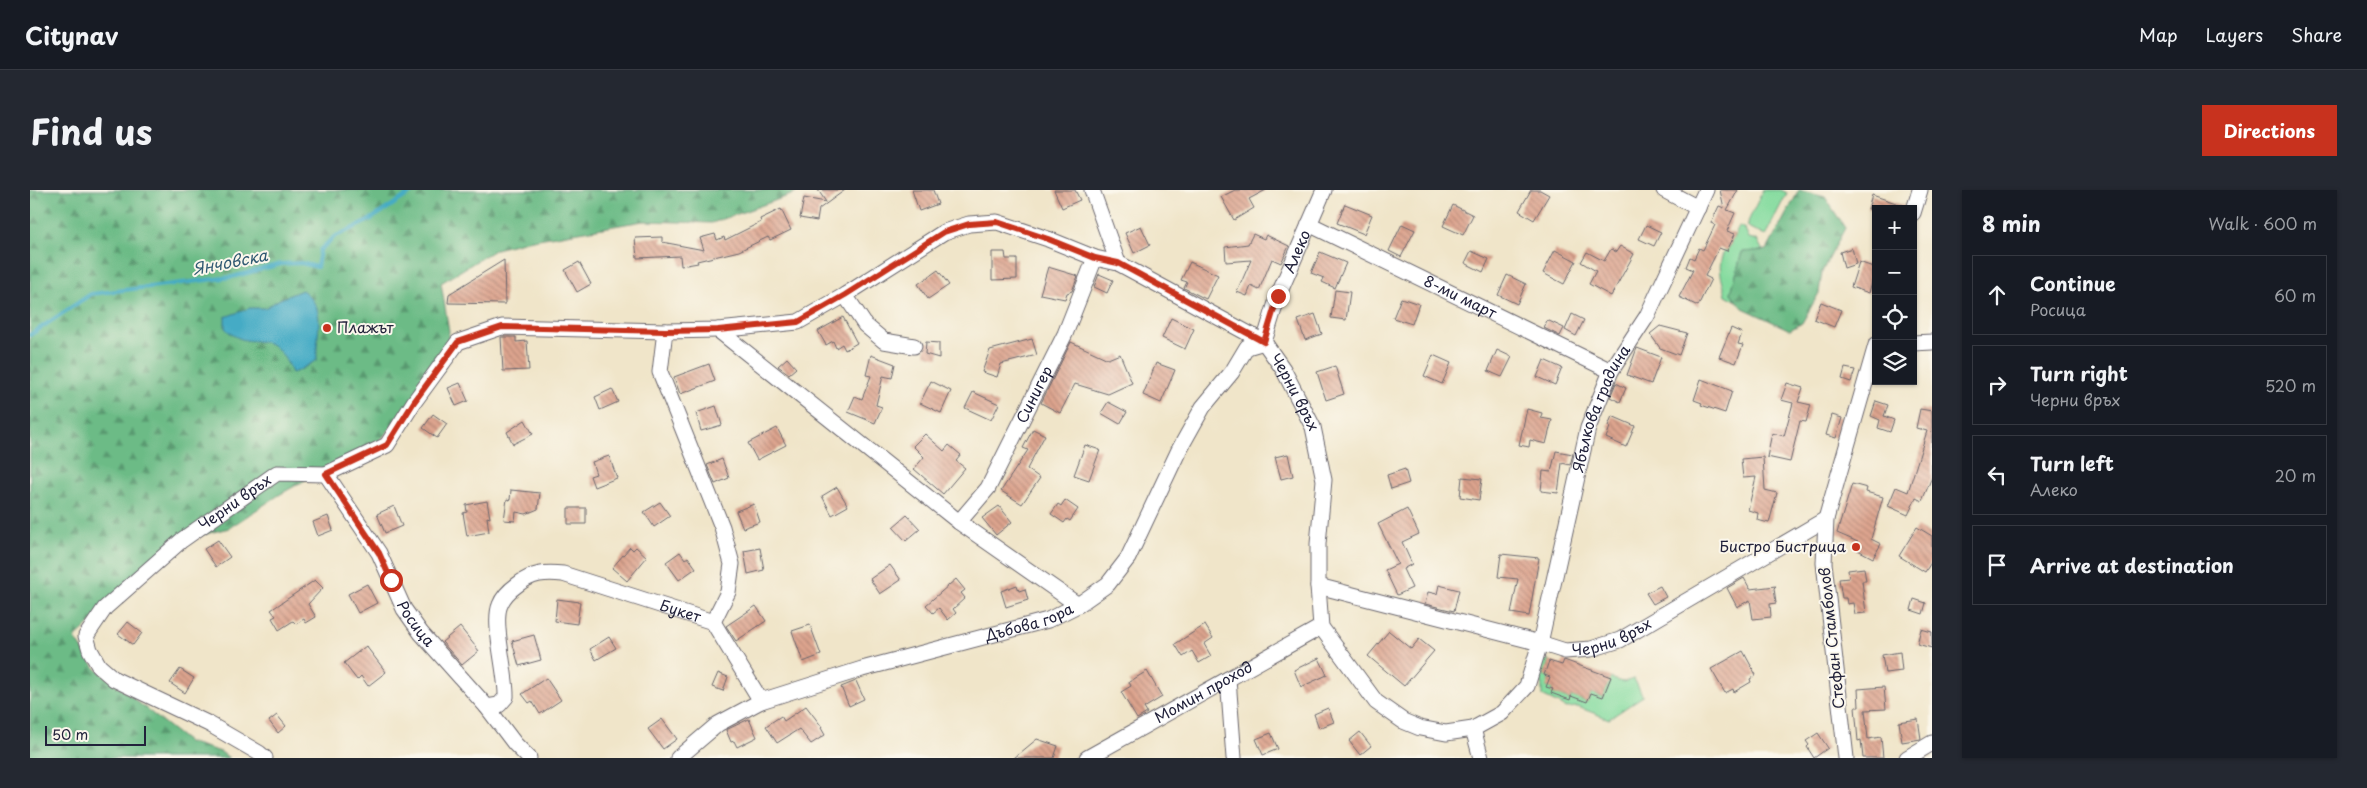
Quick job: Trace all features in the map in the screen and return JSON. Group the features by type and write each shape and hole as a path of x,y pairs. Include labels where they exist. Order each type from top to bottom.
{"street":[{"path":"1092,190 1118,263"},
{"name":"Алеко","path":"1264,342 1278,296 1324,190"},
{"path":"1664,190 1698,208"},
{"name":"Ябълкова градина","path":"1540,642 1588,428 1611,371 1647,316 1706,190"},
{"path":"1915,205 1920,190"},
{"name":"Черни връх","path":"265,758 209,724 114,679 99,666 90,650 86,636 105,608 182,540 277,473 326,474 387,445 414,402 458,342 502,327 665,331 718,330 798,322 845,295 944,232 969,224 997,222 1048,239 1095,258 1118,263 1264,342 1301,402 1312,427 1319,451 1324,480 1318,544 1318,586 1321,627"},
{"name":"8-ми март","path":"1309,224 1611,371"},
{"name":"Синигер","path":"959,522 988,488 1065,334 1095,258"},
{"path":"845,295 865,325 884,341 914,346"},
{"path":"718,330 959,522 1078,605"},
{"name":"Букет","path":"487,706 499,705 506,697 499,628 499,606 510,590 524,579 543,572 564,574 713,622 728,592 732,564 722,527 660,372 665,331"},
{"name":"Дъбова гора","path":"678,758 718,724 761,701 862,669 1048,620 1078,605 1108,584 1128,558 1178,450 1203,407 1232,372 1247,347 1264,342"},
{"path":"1917,343 1932,342"},
{"name":"Стефан Стамболов","path":"1846,758 1824,563 1826,518 1872,360"},
{"name":"Росица","path":"326,474 379,553 404,609 421,634 487,706 515,744 529,758"},
{"name":"Черни връх","path":"1318,586 1540,642 1565,651 1592,649 1620,640 1826,518"},
{"path":"713,622 761,701"},
{"path":"1321,627 1376,702 1402,721 1420,728 1446,732 1473,729 1502,713 1527,686 1540,642"},
{"name":"Момин проход","path":"1088,758 1145,728 1321,627"},
{"path":"1228,679 1234,758"},
{"path":"1473,729 1481,758"},
{"path":"1907,758 1932,743"}],"green space":[{"path":"30,190 799,190 791,195 712,223 643,221 527,241 496,249 441,283 449,331 445,368 374,447 337,462 279,495 229,528 182,540 75,638 95,668 188,742 221,752 229,758 30,758"},
{"path":"1763,190 1781,190 1787,193 1765,236 1746,226"},
{"path":"1799,190 1825,197 1845,228 1822,272 1819,293 1802,323 1790,330 1743,308 1731,293 1742,252 1767,250"},
{"path":"1739,226 1745,229 1749,238 1757,240 1763,251 1742,252 1731,293 1737,301 1726,295 1720,267 1722,256 1725,250 1727,251"},
{"path":"1541,658 1549,661 1544,675 1550,677 1547,687 1553,689 1552,693 1570,700 1571,696 1587,702 1591,693 1603,697 1610,678 1623,682 1634,679 1643,696 1609,719 1578,707 1567,708 1542,696"}],"water":[{"path":"302,290 315,305 319,322 317,360 298,371 292,373 284,357 276,348 268,343 243,340 234,336 225,328 225,317 250,308 265,308 280,299"}],"building":[{"path":"818,190 845,190 819,209 817,221 800,218 804,198 826,202"},
{"path":"912,190 933,190 938,204 919,211"},
{"path":"1054,190 1075,190 1080,200 1062,208"},
{"path":"1235,190 1266,190 1249,199 1254,208 1234,220 1221,197"},
{"path":"1531,190 1540,190 1549,195 1534,220 1519,211"},
{"path":"1720,190 1738,190 1727,210 1735,213 1727,231 1735,234 1727,251 1719,248 1705,276 1711,279 1698,306 1679,297 1693,270 1686,267 1690,257 1694,259 1699,248 1703,250 1715,225 1711,223 1719,206 1724,208"},
{"path":"1872,195 1902,205 1872,205 1872,209 1868,209"},
{"path":"1345,204 1372,215 1364,234 1337,223"},
{"path":"1453,205 1473,215 1463,235 1443,226"},
{"path":"781,209 791,230 770,240 768,237 739,251 681,266 680,256 637,258 635,238 662,237 662,242 704,250 700,238 715,234 717,240 724,237 725,240 761,222 760,219"},
{"path":"1402,224 1415,230 1401,257 1389,251"},
{"path":"1646,225 1661,232 1654,246 1639,239"},
{"path":"1141,226 1150,245 1134,253 1125,233"},
{"path":"1253,234 1264,239 1266,235 1289,246 1281,263 1272,259 1259,290 1251,286 1247,296 1237,292 1251,260 1226,262 1225,247 1248,244"},
{"path":"1620,246 1634,254 1611,296 1589,284 1596,271 1581,262 1587,252 1604,261 1611,249 1616,252"},
{"path":"1852,248 1856,264 1844,268 1840,252"},
{"path":"1555,250 1576,261 1564,284 1543,273"},
{"path":"1471,251 1489,259 1483,272 1465,263"},
{"path":"992,252 1005,252 1006,259 1017,259 1017,279 992,280"},
{"path":"1320,252 1346,263 1335,288 1322,282 1324,278 1311,273"},
{"path":"504,260 505,304 448,303 449,294"},
{"path":"579,262 591,284 577,292 565,270"},
{"path":"1190,262 1218,275 1206,299 1184,288 1187,282 1181,280"},
{"path":"1859,262 1872,267 1872,282 1869,293 1851,287"},
{"path":"1048,267 1078,276 1072,291 1067,293 1065,299 1040,294"},
{"path":"938,270 949,285 928,299 918,284"},
{"path":"1099,274 1113,280 1107,293 1094,287"},
{"path":"1507,275 1526,284 1517,304 1498,295"},
{"path":"1335,290 1350,292 1346,320 1331,318"},
{"path":"1401,298 1419,304 1412,324 1393,318"},
{"path":"1821,302 1841,310 1834,327 1814,319"},
{"path":"1315,314 1322,334 1305,340 1298,320"},
{"path":"1572,314 1584,320 1576,336 1565,330"},
{"path":"843,317 857,343 845,350 842,344 836,348 833,341 826,345 818,331"},
{"path":"1171,318 1194,329 1185,349 1162,338"},
{"path":"1547,320 1564,328 1560,336 1544,328"},
{"path":"1660,326 1687,333 1679,355 1660,348 1650,334"},
{"path":"1731,328 1742,333 1738,344 1743,345 1736,363 1719,357"},
{"path":"501,337 516,337 516,342 527,341 529,370 503,371"},
{"path":"1032,339 1037,355 1001,364 997,377 982,372 990,350"},
{"path":"926,342 939,343 939,358 925,354"},
{"path":"1071,342 1108,359 1120,354 1132,383 1108,394 1075,384 1060,413 1041,403"},
{"path":"1637,348 1661,357 1651,384 1627,375"},
{"path":"1497,350 1512,357 1502,377 1488,371"},
{"path":"871,355 895,364 892,378 883,376 876,405 882,407 875,423 848,412 855,396 862,399 871,376 866,375"},
{"path":"1433,355 1451,363 1442,384 1424,376"},
{"path":"787,358 796,368 789,374 778,366"},
{"path":"1544,360 1562,368 1555,385 1537,377"},
{"path":"1156,363 1175,370 1161,403 1143,395"},
{"path":"709,364 715,381 680,394 674,377"},
{"path":"1335,366 1344,394 1326,400 1317,372"},
{"path":"1845,368 1855,370 1851,382 1842,379"},
{"path":"1701,379 1732,391 1725,413 1701,405 1702,403 1694,400"},
{"path":"931,381 951,391 941,413 920,403"},
{"path":"460,383 468,401 456,406 448,388"},
{"path":"1616,383 1626,388 1620,402 1610,397"},
{"path":"1787,383 1803,388 1798,402 1811,405 1806,422 1800,421 1790,462 1767,457 1772,433 1784,436 1793,403 1781,400"},
{"path":"612,389 618,402 600,410 595,397"},
{"path":"973,392 999,404 991,420 965,408"},
{"path":"1876,401 1888,405 1884,416 1894,420 1890,432 1878,428 1880,420 1871,416"},
{"path":"1108,402 1127,412 1120,424 1101,413"},
{"path":"716,406 722,425 701,431 696,413"},
{"path":"1527,409 1542,413 1541,418 1552,420 1546,444 1530,440 1529,447 1519,445"},
{"path":"1920,409 1932,411 1932,477 1922,501 1916,498 1908,515 1888,506 1896,487 1908,492 1927,431 1916,428"},
{"path":"433,414 447,424 437,438 423,428"},
{"path":"1832,415 1842,418 1836,438 1826,435"},
{"path":"1612,416 1635,426 1626,447 1606,438"},
{"path":"525,420 533,434 513,444 507,432"},
{"path":"777,428 786,445 757,460 748,443"},
{"path":"1033,429 1045,435 1027,469 1040,478 1022,504 1001,491 1028,450 1023,448"},
{"path":"925,434 944,451 949,445 961,455 956,461 965,468 943,494 914,469 924,457 913,446"},
{"path":"1085,445 1100,450 1089,480 1074,475"},
{"path":"1556,451 1573,454 1570,465 1562,463 1558,493 1541,491 1543,471 1551,472"},
{"path":"1288,454 1293,476 1281,479 1275,457"},
{"path":"609,456 617,478 594,487 590,476 596,474 592,462"},
{"path":"1763,457 1765,490 1777,493 1769,523 1757,520 1758,513 1748,510 1756,477 1743,478 1741,459"},
{"path":"722,459 729,478 715,484 707,465"},
{"path":"1405,469 1409,483 1391,489 1387,475"},
{"path":"1462,477 1482,479 1479,500 1460,497"},
{"path":"1852,484 1867,488 1866,492 1883,497 1871,539 1881,544 1873,558 1854,548 1858,542 1837,533"},
{"path":"837,487 848,506 832,515 822,496"},
{"path":"511,490 540,493 538,509 526,514 516,512 515,521 504,520 507,499 510,500"},
{"path":"1065,500 1078,509 1070,521 1067,519 1064,523 1051,514 1058,504 1061,506"},
{"path":"487,501 490,518 487,517 489,532 467,536 463,513 467,512 466,505"},
{"path":"660,502 670,516 654,527 644,512"},
{"path":"754,504 760,522 743,528 736,511"},
{"path":"394,506 402,526 385,533 377,514"},
{"path":"999,506 1012,522 996,535 982,518"},
{"path":"568,508 586,508 586,524 568,524"},
{"path":"1407,509 1419,534 1402,542 1412,564 1403,569 1412,588 1397,595 1385,570 1398,564 1378,524"},
{"path":"907,515 920,529 906,541 893,527"},
{"path":"328,516 333,530 318,536 313,522"},
{"path":"1917,527 1932,536 1932,561 1925,572 1899,556"},
{"path":"218,540 230,557 216,567 204,549"},
{"path":"630,547 633,550 636,547 647,557 627,581 612,568"},
{"path":"760,548 764,570 748,574 744,551"},
{"path":"680,552 685,559 688,557 696,568 679,580 666,562"},
{"path":"1501,554 1539,558 1529,616 1511,613 1518,579 1498,577"},
{"path":"890,565 901,580 880,594 870,579"},
{"path":"1864,568 1866,581 1862,581 1866,613 1855,614 1853,603 1847,604 1846,598 1842,598 1839,579 1849,578 1848,570"},
{"path":"1744,578 1750,589 1776,586 1774,588 1776,603 1770,604 1771,617 1753,619 1750,600 1737,607 1727,588"},
{"path":"956,579 965,590 961,593 965,598 953,609 956,613 948,620 939,608 933,613 926,605"},
{"path":"315,580 323,588 308,604 316,617 306,623 304,619 296,624 293,621 279,630 272,618 276,616 271,610"},
{"path":"367,584 377,603 358,613 348,594"},
{"path":"1017,585 1019,591 1025,589 1028,600 1006,607 1001,591"},
{"path":"1439,585 1459,590 1454,611 1425,604 1428,592 1437,594"},
{"path":"1660,586 1666,597 1653,604 1646,593"},
{"path":"557,599 580,602 577,624 555,621"},
{"path":"1914,599 1926,603 1923,614 1911,610"},
{"path":"756,606 766,621 736,641 726,626"},
{"path":"128,622 142,633 133,645 118,634"},
{"path":"810,625 821,655 803,662 792,631"},
{"path":"1205,625 1213,638 1204,644 1211,656 1199,663 1192,651 1183,657 1175,644"},
{"path":"460,627 479,651 462,665 442,642"},
{"path":"1921,629 1932,632 1932,648 1917,644"},
{"path":"1389,631 1411,649 1419,639 1434,651 1404,686 1368,656"},
{"path":"534,635 541,660 519,666 512,641"},
{"path":"609,637 616,648 596,660 590,649"},
{"path":"366,646 386,672 368,686 361,676 357,680 344,663"},
{"path":"1743,651 1756,675 1750,679 1751,682 1734,692 1733,689 1725,693 1711,669"},
{"path":"1900,652 1902,671 1885,673 1882,655"},
{"path":"1319,658 1327,675 1301,687 1294,670"},
{"path":"1564,660 1611,677 1603,697 1591,693 1587,702 1571,696 1570,700 1551,693 1553,689 1546,687 1550,677 1544,675 1549,661 1562,665"},
{"path":"180,669 194,678 185,693 170,683"},
{"path":"1147,671 1162,697 1144,708 1147,713 1137,719 1121,692 1131,686 1129,682"},
{"path":"718,673 728,677 723,691 712,687"},
{"path":"546,678 561,700 540,714 532,701 529,703 522,694"},
{"path":"856,681 864,699 849,706 841,687"},
{"path":"1884,687 1886,709 1865,710 1868,739 1881,737 1883,758 1863,758 1861,740 1858,741 1855,707 1859,707 1858,689"},
{"path":"806,706 822,727 825,735 811,744 799,729 777,743 766,726 781,716 784,721"},
{"path":"1328,708 1334,722 1319,728 1314,714"},
{"path":"277,715 286,726 278,733 269,721"},
{"path":"662,719 677,739 663,749 648,729"},
{"path":"749,719 757,737 737,747 734,741 731,742 726,730"},
{"path":"1918,719 1921,739 1902,742 1899,722"},
{"path":"1360,732 1371,746 1360,755 1349,741"},
{"path":"1271,733 1278,749 1263,755 1256,739"},
{"path":"1818,733 1828,748 1814,758 1807,747 1809,745 1806,741"},
{"path":"1037,739 1058,746 1054,758 1014,758"}],"waterway":[{"name":"Янчовска","path":"30,335 91,294 232,277 281,264 301,263 317,267 320,250 334,237 368,221 415,190"}],"place":[{"name":"Плажът","path":"327,328"},
{"name":"Бистро Бистрица","path":"1856,547"}],"route":[{"path":"391,580 379,553 326,474 387,445 414,402 458,342 502,327 665,331 718,330 798,322 845,295 944,232 969,224 997,222 1048,239 1095,258 1118,263 1264,342 1278,296"}]}
